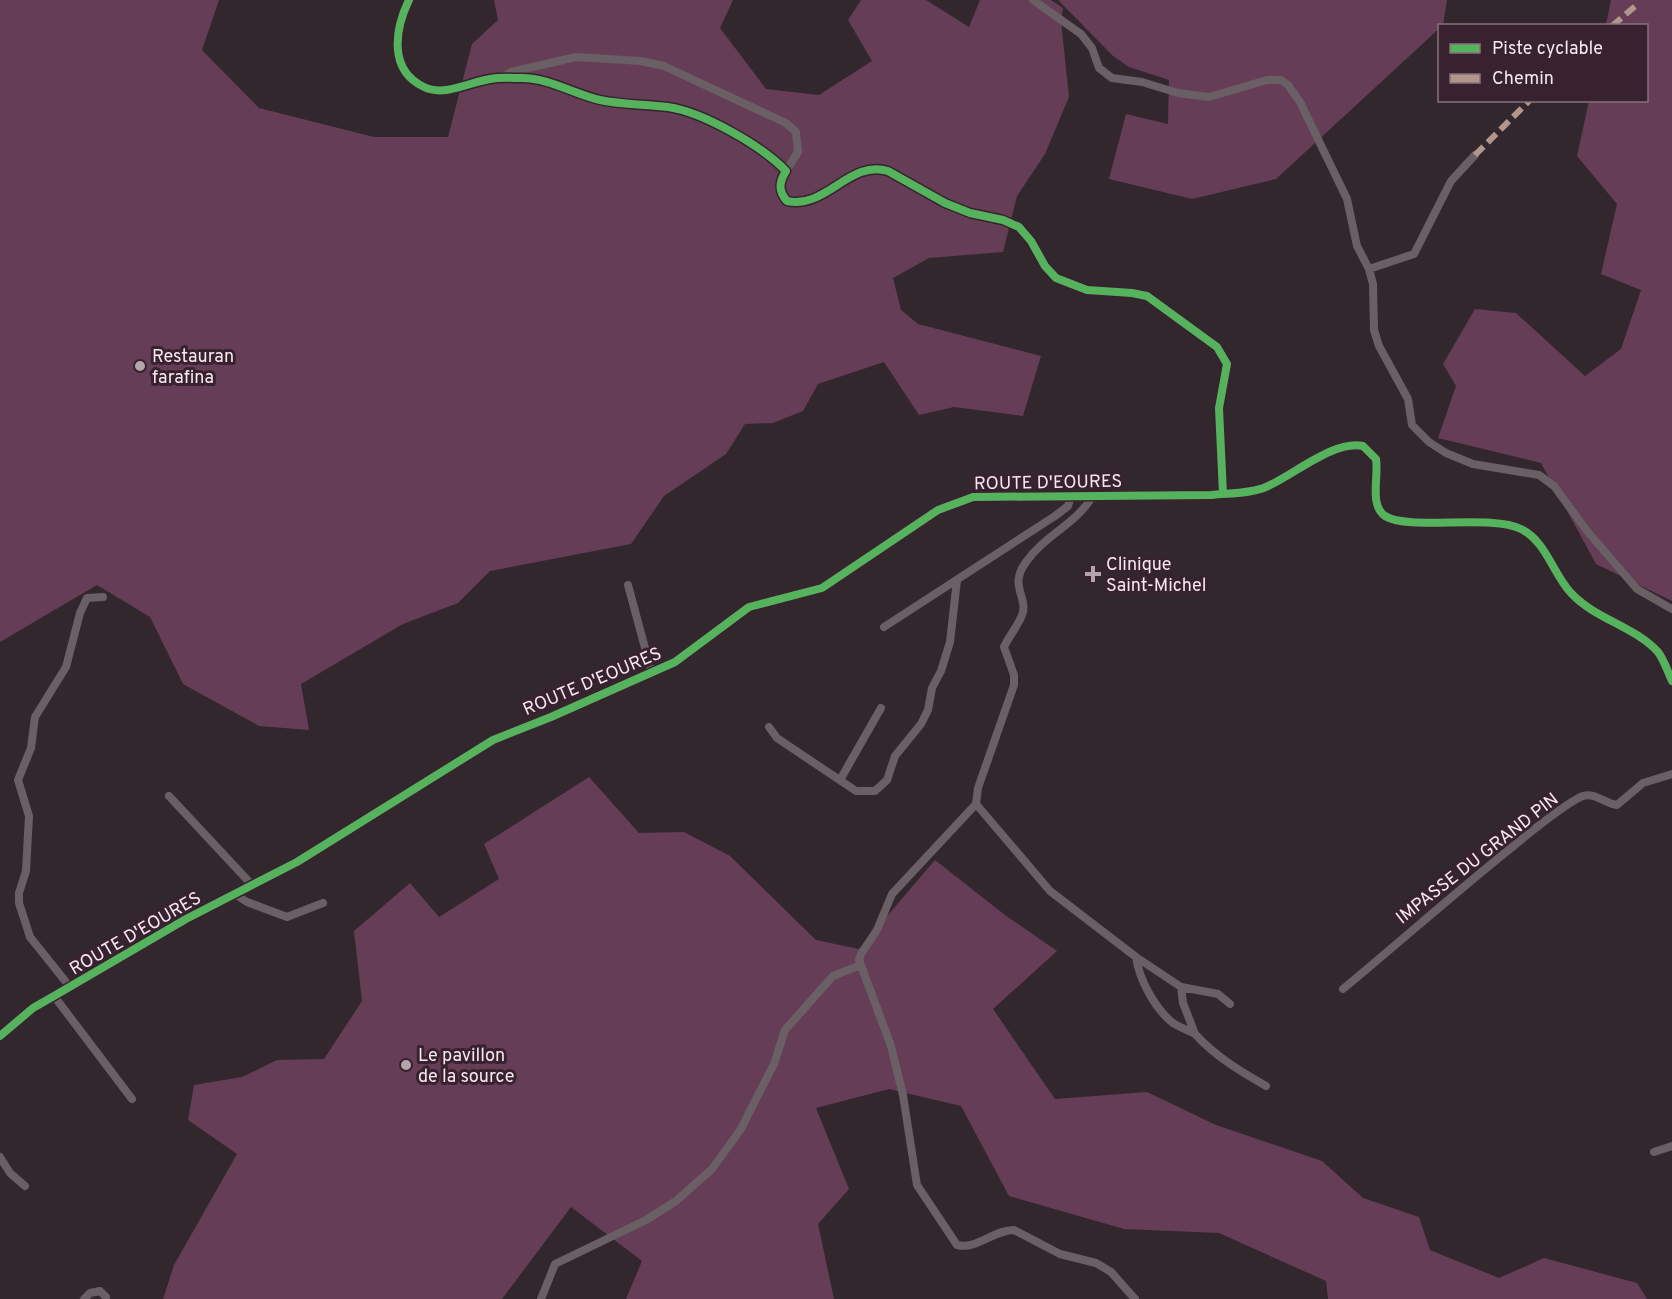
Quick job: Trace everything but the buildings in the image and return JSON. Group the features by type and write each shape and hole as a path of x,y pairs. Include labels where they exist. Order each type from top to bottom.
{"street":[{"path":"409,0 396,35 398,53 406,71 417,83 426,88 440,91 502,78 526,78 551,83 601,100 682,110 750,142 765,151 786,171"},
{"path":"1033,0 1081,33 1092,48 1099,68 1112,78 1142,82 1178,93 1209,98 1267,80 1281,80 1288,85 1300,102 1335,170 1347,199 1357,246 1369,269 1373,284 1376,338 1408,399 1412,425 1446,453 1473,464 1539,475 1554,486 1615,567 1636,589 1672,609"},
{"path":"502,78 511,72 576,57 641,61 664,66 786,123 796,132 798,152 786,171 780,187 781,194 787,201 806,202 870,167 888,171 945,203 1019,227 1045,266 1056,278 1087,291 1132,293 1147,297 1217,347 1227,364 1219,408 1223,494"},
{"path":"1369,269 1414,254 1451,181 1474,155"},
{"name":"ROUTE D'EOURES","path":"0,1036 33,1008 186,919 297,862 493,740 652,674 675,662 749,607 822,588 938,510 973,497 1223,494 1266,487 1344,445 1363,446 1376,459 1376,498 1378,507 1384,515 1407,520 1521,528 1542,548 1573,595 1646,642 1659,654 1672,681"},
{"path":"1055,516 1056,496"},
{"path":"884,627 1055,516 1068,506 1071,496"},
{"path":"1092,497 1082,513 1045,540 1024,563 1017,578 1024,607 1004,647 1014,675 1014,685 978,788 976,804 892,894 877,930 861,954 861,965 891,1046 903,1095 917,1185 957,1245 972,1246 992,1235 1014,1230 1060,1254 1096,1263 1111,1272 1135,1299"},
{"path":"769,727 777,738 855,791 875,791 887,780 899,750 921,724 928,710 932,688 941,671 950,642 957,580"},
{"path":"628,585 652,674"},
{"path":"70,987 30,937 19,903 19,893 26,871 29,816 18,780 31,748 35,717 66,667 80,613 87,598 103,597"},
{"path":"840,780 881,708"},
{"name":"IMPASSE DU GRAND PIN","path":"1343,989 1449,898 1534,830 1584,795 1595,796 1607,804 1617,805 1643,783 1672,774"},
{"path":"170,796 253,886"},
{"path":"976,804 1050,891 1136,957 1181,987 1218,994 1230,1004"},
{"path":"236,895 247,902 287,917 323,903"},
{"path":"1136,957 1139,972 1162,1010 1174,1023 1195,1034 1223,1060 1266,1086"},
{"path":"541,1299 555,1264 646,1220 684,1195 712,1169 741,1129 774,1064 785,1030 833,975 861,965"},
{"path":"1181,987 1183,1003 1195,1034"},
{"path":"54,996 132,1099"},
{"path":"1654,1152 1672,1146"},
{"path":"0,1157 10,1173 25,1186"},
{"path":"84,1299 90,1293 100,1291 106,1297"}],"shaded area":[{"path":"0,0 219,0 202,50 259,108 374,137 448,137 472,44 498,20 494,0 733,0 720,28 766,89 819,95 872,61 848,20 861,0 926,0 969,27 980,0 1051,0 1063,8 1061,21 1069,97 1045,154 1017,196 1003,252 929,258 893,278 901,310 918,324 1041,356 1023,416 954,407 919,415 884,362 818,384 803,411 773,423 745,424 726,454 664,496 631,544 490,571 458,603 403,624 301,684 309,730 259,726 183,684 150,617 97,585 0,642"},
{"path":"1058,0 1447,0 1443,24 1438,24 1438,30 1276,179 1192,199 1109,179 1126,114 1168,124 1169,80 1129,67 1113,56"},
{"path":"1611,0 1672,0 1672,601 1596,564 1541,463 1438,438 1456,386 1443,364 1475,309 1516,313 1585,376 1621,349 1641,290 1601,274 1617,204 1577,156 1589,102 1648,102 1648,24 1606,24"},
{"path":"589,777 639,833 684,832 730,856 816,940 859,949 935,860 1005,915 1057,951 993,1009 1055,1099 1147,1092 1216,1125 1322,1161 1363,1198 1419,1217 1430,1250 1499,1278 1544,1258 1637,1283 1647,1299 1328,1299 1326,1281 1219,1233 1124,1229 1009,1196 961,1106 889,1089 816,1108 849,1189 818,1224 834,1299 626,1299 642,1261 571,1207 502,1299 163,1299 174,1265 237,1154 188,1120 194,1085 242,1077 277,1060 324,1059 362,1001 354,931 410,883 439,917 499,879 484,844"}],"marked path":[{"path":"1614,24 1639,3"},
{"path":"1475,155 1528,102"}],"cycle path":[{"path":"409,0 400,23 398,36 400,60 412,80 424,87 432,90 448,90 494,78 532,79 552,83 600,100 682,110 731,132 775,161 786,171 780,186 787,201 801,202 813,198 862,172 874,169 888,171 945,203 1019,227 1031,241 1045,266 1056,278 1087,290 1147,296 1217,347 1227,364 1219,408 1223,494"},
{"path":"0,1036 33,1008 186,919 297,862 493,740 675,662 749,607 822,588 938,510 973,497 1211,495 1246,492 1277,482 1339,448 1363,446 1376,459 1377,505 1385,516 1412,522 1508,525 1530,534 1571,593 1591,610 1638,635 1648,643 1658,652 1672,681"}],"place":[{"name":"Restauran farafina","path":"140,366"},
{"name":"Clinique Saint-Michel","path":"1093,574"},
{"name":"Le pavillon de la source","path":"406,1065"}]}
